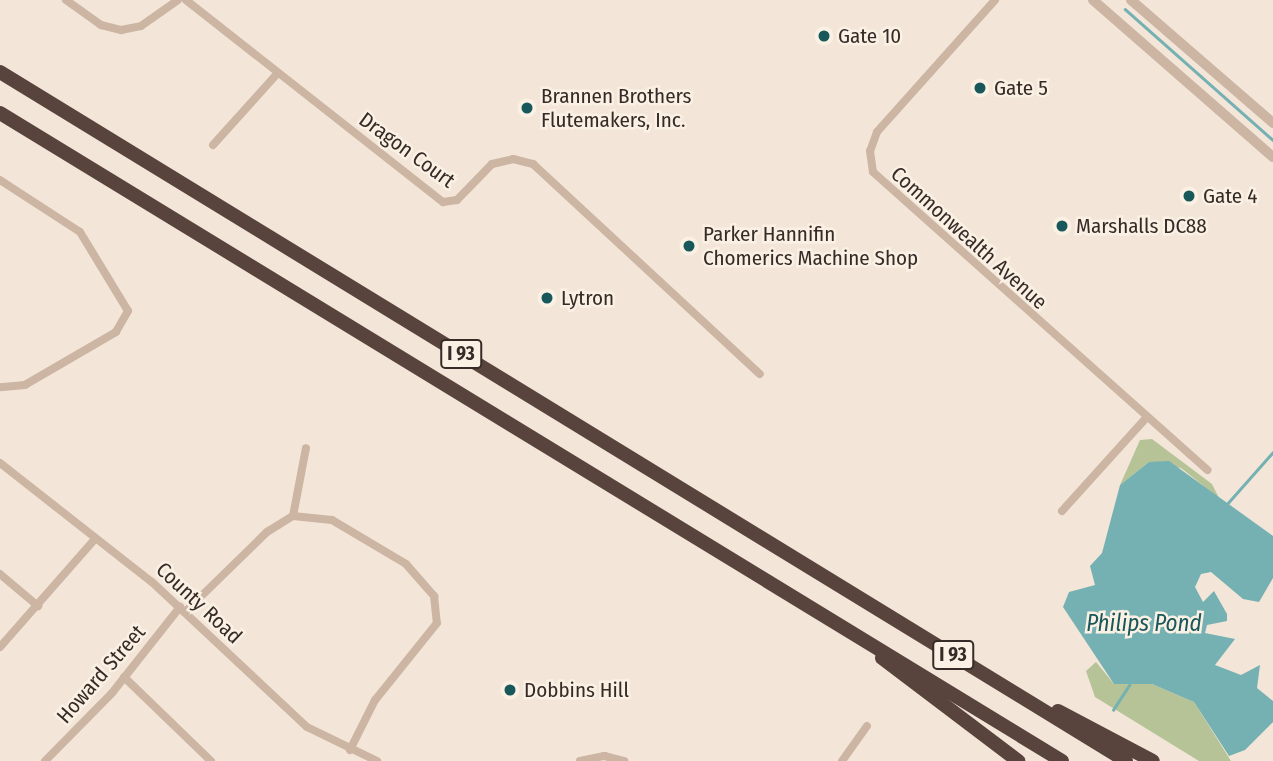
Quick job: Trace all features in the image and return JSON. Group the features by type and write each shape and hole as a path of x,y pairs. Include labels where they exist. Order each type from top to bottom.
{"highway":[{"name":"I 93","path":"0,72 1126,761"},
{"name":"I 93","path":"0,113 1062,761"},
{"path":"851,632 1018,761"},
{"path":"1022,697 1088,723 1153,761"}],"street":[{"path":"65,0 101,25 121,30 150,20 178,0"},
{"name":"Dragon Court","path":"186,0 277,74 445,203 457,200 492,164 530,162 760,374"},
{"name":"Commonwealth Avenue","path":"995,0 877,132 871,168 882,185 1145,419 1208,470"},
{"path":"1093,0 1273,157"},
{"path":"1131,0 1273,123"},
{"path":"214,145 277,74"},
{"path":"0,180 80,232 128,313 116,332 24,385 0,387"},
{"path":"1062,511 1145,419"},
{"path":"306,448 293,516 332,520 377,542 421,578 437,605 434,632 375,699 354,755"},
{"name":"County Road","path":"0,463 182,609 298,720 354,755 377,761"},
{"name":"Howard Street","path":"45,761 124,677 182,609 267,532 293,516"},
{"path":"0,647 95,539"},
{"path":"0,574 38,606"},
{"path":"124,677 211,761"},
{"path":"842,761 867,726"},
{"path":"580,761 604,756 624,761"}],"green space":[{"path":"1152,439 1212,484 1219,498 1181,468 1149,462 1120,485 1140,440"},
{"path":"1096,662 1114,684 1152,684 1194,702 1231,761 1199,761 1095,697 1086,671"}],"water":[{"name":"Philips Pond","path":"1169,461 1273,536 1273,578 1259,602 1243,599 1211,572 1201,574 1195,587 1203,602 1214,591 1227,614 1227,621 1207,625 1205,633 1235,639 1215,665 1241,675 1260,665 1257,688 1273,701 1273,722 1245,750 1229,756 1194,702 1152,684 1114,684 1063,607 1069,592 1095,585 1090,566 1102,553 1120,485 1149,462"}],"waterway":[{"path":"1125,9 1273,140"},
{"path":"1226,505 1273,452"},
{"path":"1113,710 1129,685"}],"place":[{"name":"Gate 10","path":"824,36"},
{"name":"Gate 5","path":"980,88"},
{"name":"Brannen Brothers Flutemakers, Inc.","path":"527,108"},
{"name":"Gate 4","path":"1189,196"},
{"name":"Marshalls DC88","path":"1062,226"},
{"name":"Parker Hannifin Chomerics Machine Shop","path":"689,246"},
{"name":"Lytron","path":"547,298"},
{"name":"Dobbins Hill","path":"510,690"}]}
